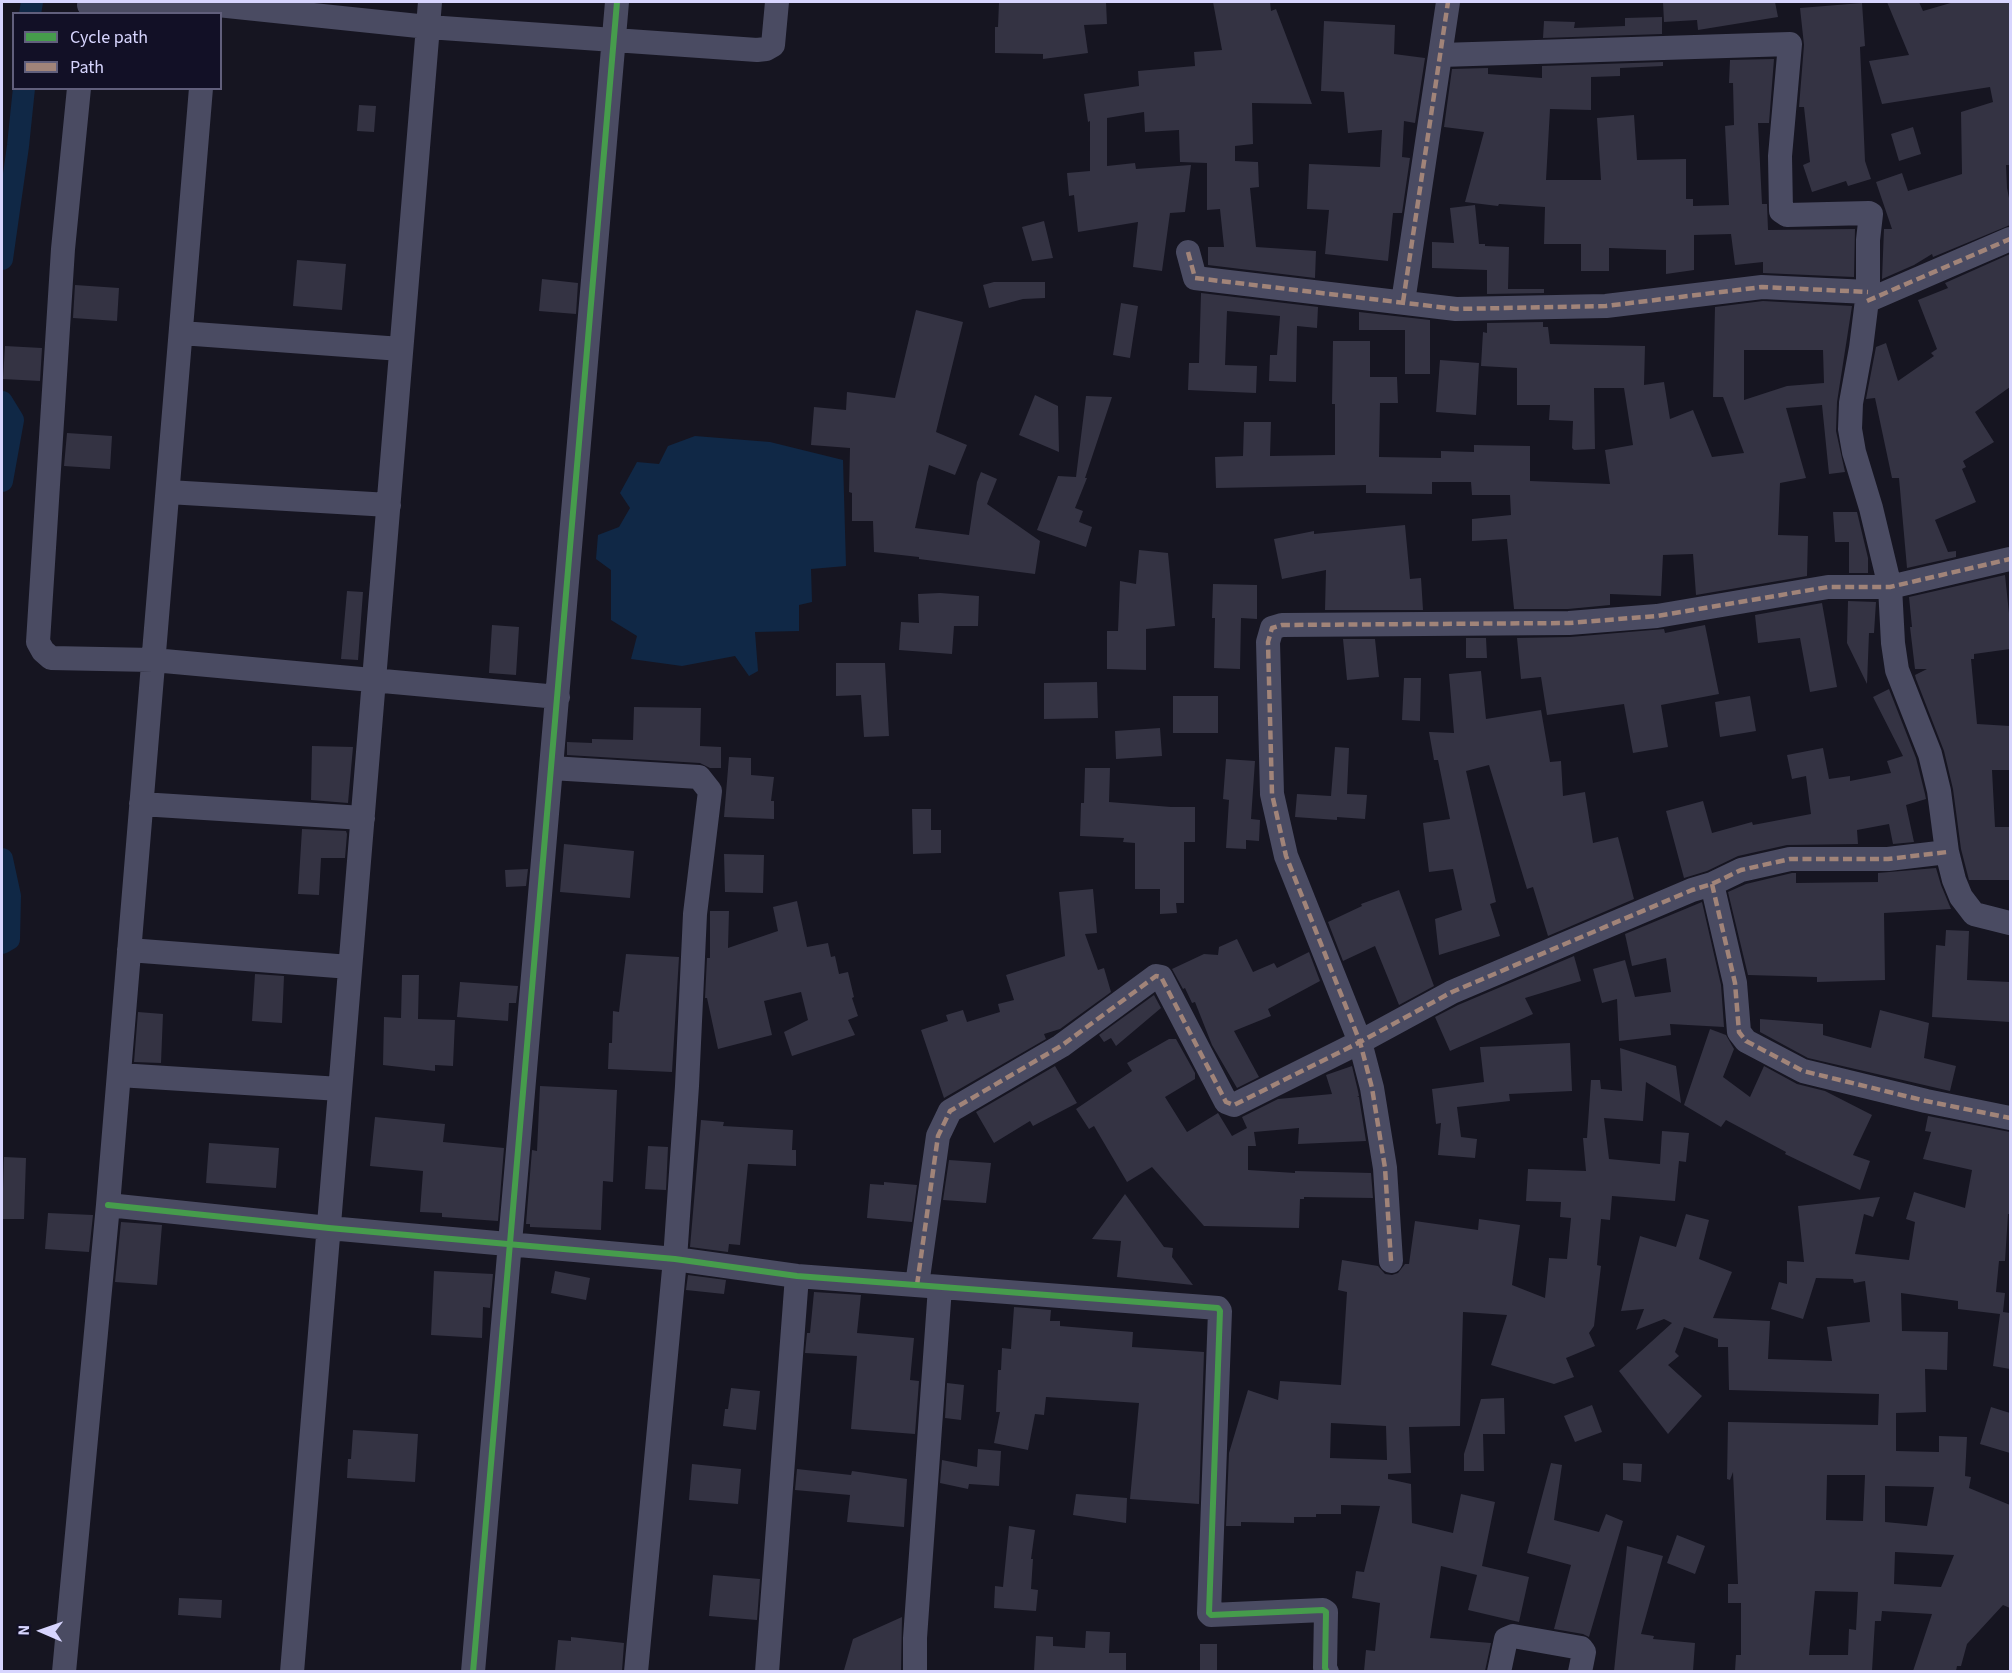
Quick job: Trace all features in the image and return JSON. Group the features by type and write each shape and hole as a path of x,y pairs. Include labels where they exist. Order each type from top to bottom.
{"street":[{"path":"292,1671 430,2"},
{"path":"473,1671 618,2"},
{"path":"88,7 208,6 428,27 757,50 773,45 777,2"},
{"path":"1403,302 1448,2"},
{"path":"1441,55 1790,44 1780,156 1781,211 1786,215 1869,213 1871,217 1868,240 1867,297 1851,403 1850,429 1854,452 1871,508 1890,587 1897,670 1930,754 1939,791 1947,852 1954,880 1961,897 1974,914 2010,923"},
{"path":"79,90 63,249 38,642 43,651 51,658 153,660 558,696"},
{"path":"64,1671 108,1204 201,90"},
{"path":"1188,252 1195,278 1456,309 1606,306 1762,288 1867,297 2010,238"},
{"path":"181,333 401,349"},
{"path":"168,492 389,505"},
{"path":"1391,1261 1385,1167 1372,1088 1360,1042 1286,856 1272,794 1268,642 1272,628 1282,626 1569,623 1657,616 1828,587 1890,587 2010,559"},
{"path":"551,768 699,777 710,790 695,914 687,1086 675,1259 636,1671"},
{"path":"141,804 363,818"},
{"path":"915,1671 929,1286 938,1137 950,1111 1061,1046 1156,976 1161,977 1226,1102 1234,1105 1452,993 1741,870 1790,859 1888,859 1947,852"},
{"path":"1712,884 1735,983 1739,1032 1746,1041 1803,1071 1926,1101 2010,1118"},
{"path":"129,950 350,967"},
{"path":"119,1075 340,1089"},
{"path":"108,1204 328,1228 675,1259 797,1275 1218,1308 1220,1311 1209,1613 1211,1615 1323,1610 1326,1612 1325,1668 1327,1671"},
{"path":"767,1671 797,1275"},
{"path":"1498,1671 1506,1639 1513,1636 1581,1648 1584,1652 1580,1671"}],"water":[{"path":"695,436 770,442 843,460 846,566 811,569 812,602 799,605 799,631 755,632 758,671 749,676 735,656 682,666 631,659 637,636 611,620 611,570 596,559 598,535 619,527 630,508 620,493 637,462 659,464 668,446"}],"building":[{"path":"999,2 1106,2 1107,24 1084,25 1088,53 1043,59 1043,54 995,53 995,27 998,27"},
{"path":"1213,2 1270,2 1271,11 1276,9 1312,104 1252,103 1253,144 1235,146 1235,161 1258,162 1259,187 1250,188 1256,247 1316,251 1315,278 1208,265 1208,247 1224,247 1220,209 1207,210 1207,163 1180,162 1179,130 1145,132 1144,112 1107,118 1107,166 1135,163 1136,169 1191,165 1185,212 1170,213 1162,271 1133,267 1138,222 1078,232 1074,195 1069,196 1067,173 1090,171 1090,121 1088,122 1084,94 1139,86 1138,71 1195,66 1194,52 1222,50"},
{"path":"1663,2 1775,2 1778,17 1698,30 1697,20 1664,22"},
{"path":"1887,2 1919,2 1923,11 1954,2 2010,2 2010,131 2009,165 2006,165 2010,225 1933,257 1932,254 1882,279 1884,229 1892,229 1876,182 1902,173 1908,191 1962,174 1961,112 1993,102 1990,87 1882,104 1869,61 1909,55"},
{"path":"1862,3 1865,46 1860,47 1865,161 1871,179 1848,186 1846,181 1812,192 1803,165 1810,162 1804,107 1799,107 1804,45 1800,8"},
{"path":"1662,17 1662,34 1543,38 1544,21 1575,22 1574,28 1625,26 1625,18"},
{"path":"1324,21 1395,25 1394,54 1425,58 1415,123 1404,121 1402,157 1410,158 1402,213 1393,213 1388,261 1325,254 1329,210 1307,209 1309,164 1380,167 1382,130 1348,133 1344,92 1321,91"},
{"path":"1774,59 1769,123 1758,123 1762,204 1767,204 1768,230 1855,229 1854,277 1763,273 1763,262 1735,265 1731,234 1694,235 1694,270 1666,274 1666,250 1609,248 1609,271 1581,271 1581,244 1544,244 1545,207 1499,204 1498,206 1465,202 1484,132 1444,127 1452,69 1488,68 1488,74 1542,78 1542,66 1663,62 1663,66 1620,68 1620,76 1591,77 1591,110 1550,109 1546,180 1601,180 1597,118 1634,115 1637,160 1686,159 1686,199 1693,199 1693,206 1729,205 1725,126 1734,125 1733,83 1729,83 1730,60"},
{"path":"359,105 376,106 374,132 357,131"},
{"path":"1913,127 1921,154 1899,161 1891,134"},
{"path":"1475,205 1479,244 1509,247 1508,289 1544,289 1544,293 1487,294 1487,270 1432,268 1432,242 1454,243 1450,208"},
{"path":"1044,221 1053,258 1032,261 1022,227"},
{"path":"2010,254 2010,387 1975,412 1994,442 1963,461 1966,467 1962,469 1976,502 1935,520 1948,552 1956,551 1956,557 1907,568 1899,478 1892,478 1875,398 1866,399 1876,347 1886,343 1898,381 1934,356 1931,353 1937,349 1918,300 1948,288 1945,283"},
{"path":"297,260 346,264 342,310 293,306"},
{"path":"542,279 578,283 576,314 539,311"},
{"path":"994,282 1045,282 1045,298 1023,299 989,308 983,285"},
{"path":"75,285 119,288 117,321 73,318"},
{"path":"1201,293 1318,307 1317,328 1297,326 1296,382 1269,381 1270,355 1277,355 1280,316 1227,311 1225,365 1257,366 1256,393 1188,390 1189,363 1199,363"},
{"path":"1763,301 1852,306 1837,402 1836,431 1845,472 1829,474 1822,405 1786,408 1806,478 1780,483 1778,535 1808,536 1807,576 1696,595 1693,554 1663,555 1661,596 1610,594 1610,605 1568,609 1514,609 1507,539 1472,541 1472,519 1511,515 1510,495 1472,495 1471,482 1432,482 1432,494 1366,493 1366,485 1216,488 1215,457 1243,456 1244,422 1271,422 1270,456 1335,455 1335,404 1332,404 1333,341 1370,341 1370,377 1397,377 1398,403 1380,403 1379,457 1441,458 1441,451 1474,452 1474,445 1530,446 1530,481 1610,484 1605,450 1633,445 1624,388 1594,388 1595,449 1574,450 1572,448 1573,421 1549,420 1550,405 1517,405 1517,368 1481,366 1483,332 1487,333 1487,323 1543,322 1543,327 1548,327 1550,344 1645,346 1644,385 1664,382 1670,419 1693,410 1712,457 1744,453 1723,397 1713,397 1715,307","holes":["1744,350 1823,350 1824,383 1787,386 1744,400"]},
{"path":"1121,303 1138,306 1130,358 1113,355"},
{"path":"916,310 963,322 936,432 967,445 955,475 929,465 915,528 969,535 977,482 981,472 997,479 987,504 1040,541 1035,574 874,552 873,521 852,521 852,493 849,492 850,448 811,445 814,407 846,410 847,392 895,398"},
{"path":"1359,312 1430,320 1430,374 1405,374 1405,330 1359,330"},
{"path":"5,346 42,348 40,381 3,379"},
{"path":"1440,360 1479,363 1476,415 1436,412"},
{"path":"1035,395 1058,406 1059,452 1019,435"},
{"path":"1086,396 1112,397 1085,478 1087,478 1075,508 1083,511 1079,522 1092,527 1086,547 1037,530 1058,476 1076,477"},
{"path":"67,433 112,436 110,469 64,466"},
{"path":"1833,512 1857,512 1868,558 1868,573 1849,573 1849,542 1835,542"},
{"path":"1405,525 1410,579 1421,578 1423,610 1325,610 1326,570 1282,579 1274,539 1314,531 1314,534"},
{"path":"1139,550 1168,553 1175,626 1146,629 1146,670 1107,669 1107,631 1118,631 1120,581 1136,584"},
{"path":"2005,575 2010,649 1974,654 1974,659 1971,659 1977,724 2010,726 2010,770 1992,770 1995,827 2010,827 2010,880 1969,880 1961,849 1953,789 1944,751 1915,675 1927,669 1915,669 1909,597"},
{"path":"1213,584 1257,585 1257,619 1241,618 1240,669 1214,668"},
{"path":"347,591 363,592 358,660 341,659"},
{"path":"918,594 979,596 978,626 954,626 952,654 899,650 901,622 919,623"},
{"path":"1848,601 1876,602 1874,633 1869,633 1867,684 1847,643"},
{"path":"1822,603 1837,687 1810,692 1800,638 1758,643 1755,615"},
{"path":"492,625 519,627 516,675 489,673"},
{"path":"1705,625 1719,694 1661,705 1668,747 1633,753 1624,704 1547,715 1541,677 1521,679 1517,638 1570,637 1664,629 1665,633"},
{"path":"1466,638 1486,638 1487,658 1466,658"},
{"path":"1343,639 1375,639 1379,677 1347,680"},
{"path":"836,663 885,663 889,736 864,737 861,695 836,696"},
{"path":"1481,671 1486,719 1541,710 1550,762 1561,761 1563,796 1585,792 1593,843 1618,837 1634,899 1548,936 1533,887 1527,889 1489,765 1466,771 1496,902 1490,904 1500,936 1439,955 1435,919 1462,910 1453,869 1429,872 1423,823 1450,819 1438,760 1434,760 1429,732 1454,733 1449,674"},
{"path":"1404,678 1421,678 1420,721 1402,720"},
{"path":"1097,682 1098,718 1044,719 1044,683"},
{"path":"1889,689 1916,758 1926,799 1906,805 1914,842 1893,844 1889,824 1857,830 1858,844 1787,845 1738,856 1707,871 1684,878 1666,811 1703,801 1712,833 1752,822 1753,825 1811,814 1806,776 1792,779 1787,755 1823,748 1829,779 1850,776 1850,781 1891,773 1887,761 1903,756 1873,697"},
{"path":"1173,696 1218,696 1218,733 1173,733"},
{"path":"1750,696 1756,731 1720,737 1715,702"},
{"path":"634,707 701,708 700,746 721,747 721,768 710,768 700,763 567,755 567,742 592,743 592,739 633,740"},
{"path":"1160,728 1162,756 1116,759 1115,731"},
{"path":"312,746 353,747 348,803 311,800"},
{"path":"1335,747 1349,748 1347,794 1367,795 1365,819 1295,817 1297,794 1331,796"},
{"path":"729,757 751,758 751,775 774,777 771,801 774,801 774,819 724,817"},
{"path":"1226,759 1255,761 1251,819 1260,820 1259,841 1246,840 1246,849 1226,848 1229,800 1223,799"},
{"path":"1085,768 1110,768 1109,802 1195,807 1195,842 1184,842 1184,903 1176,903 1177,913 1160,914 1160,889 1135,889 1135,843 1123,842 1124,838 1080,836"},
{"path":"912,809 931,809 931,830 941,830 941,853 913,854"},
{"path":"302,829 346,831 347,834 345,858 321,858 319,895 298,894"},
{"path":"564,844 634,851 630,898 560,892"},
{"path":"724,854 764,855 763,893 725,892"},
{"path":"1936,868 1951,909 1884,913 1885,980 1817,982 1817,977 1748,975 1728,892 1746,884 1792,873 1796,873 1796,883 1878,882 1878,873"},
{"path":"528,869 526,886 506,887 505,870"},
{"path":"1093,889 1097,933 1085,934 1098,970 1104,968 1111,992 1060,1029 1044,1034 1046,1039 944,1098 921,1030 948,1021 946,1015 963,1010 967,1022 1000,1012 998,1004 1014,1000 1006,975 1065,956 1059,892"},
{"path":"1399,890 1434,986 1399,1005 1375,946 1343,961 1328,922 1362,906 1361,904"},
{"path":"797,901 807,947 828,943 831,957 835,956 839,974 848,972 854,997 852,998 858,1016 848,1020 855,1035 792,1056 784,1032 808,1020 801,992 764,1001 772,1035 718,1049 707,998 705,998 707,958 710,958 710,911 729,911 728,948 778,931 773,907"},
{"path":"1702,902 1721,985 1724,1027 1670,1024 1671,1035 1619,1041 1617,999 1602,1003 1593,969 1625,960 1635,997 1671,992 1666,958 1632,966 1625,934"},
{"path":"1946,930 1969,931 1967,980 2010,982 2010,1022 1932,1017 1936,945 1945,946"},
{"path":"1237,939 1253,972 1274,963 1277,968 1309,952 1320,981 1268,1009 1271,1016 1234,1031 1259,1077 1237,1088 1212,1045 1195,1002 1192,1003 1172,969 1204,954 1218,955 1219,947"},
{"path":"626,954 679,957 672,1072 608,1069 613,1011 619,1012"},
{"path":"1574,956 1581,981 1525,998 1533,1014 1450,1051 1435,1017"},
{"path":"255,974 284,976 282,1023 252,1021"},
{"path":"402,975 419,975 418,1019 455,1020 453,1066 435,1065 435,1071 383,1065 384,1017 401,1018"},
{"path":"460,982 518,986 516,1003 509,1003 508,1021 457,1017"},
{"path":"1154,995 1161,1008 1116,1046 1111,1038 1104,1042 1099,1035"},
{"path":"1880,1010 1929,1023 1924,1058 1956,1066 1950,1091 1808,1058 1760,1032 1760,1019 1823,1024 1823,1035 1871,1048"},
{"path":"138,1012 163,1014 161,1063 134,1062"},
{"path":"1710,1029 1726,1035 1734,1049 1723,1077 1750,1097 1764,1066 1797,1084 1825,1091 1872,1115 1853,1155 1870,1161 1860,1190 1785,1154 1786,1152 1726,1120 1721,1127 1684,1105"},
{"path":"1169,1039 1176,1039 1195,1073 1195,1079 1165,1097 1187,1132 1218,1113 1232,1136 1247,1128 1242,1117 1278,1099 1332,1094 1326,1075 1352,1066 1366,1141 1298,1144 1299,1128 1254,1132 1256,1146 1248,1146 1248,1170 1295,1173 1295,1171 1371,1173 1373,1198 1304,1197 1300,1199 1299,1228 1204,1226 1152,1167 1127,1182 1094,1126 1089,1129 1076,1109 1132,1071 1127,1063"},
{"path":"1570,1043 1572,1091 1509,1094 1510,1101 1457,1107 1461,1137 1477,1139 1475,1158 1438,1155 1441,1123 1436,1124 1432,1089 1484,1082 1480,1047"},
{"path":"1620,1048 1676,1066 1681,1103 1646,1082 1643,1121 1604,1118 1609,1159 1660,1164 1662,1131 1689,1133 1686,1162 1679,1161 1675,1201 1612,1196 1610,1220 1601,1219 1597,1265 1601,1266 1594,1326 1589,1333 1595,1346 1566,1358 1574,1377 1554,1384 1491,1365 1507,1315 1463,1312 1460,1426 1409,1427 1411,1473 1388,1474 1388,1479 1411,1484 1412,1523 1453,1533 1461,1494 1495,1502 1482,1566 1529,1577 1519,1622 1468,1610 1477,1575 1441,1566 1430,1638 1491,1643 1485,1671 1364,1671 1366,1650 1375,1651 1380,1603 1352,1598 1356,1571 1364,1572 1380,1506 1341,1505 1341,1514 1294,1517 1294,1523 1241,1522 1241,1526 1226,1526 1229,1453 1248,1390 1278,1400 1280,1381 1341,1385 1347,1292 1338,1290 1342,1260 1378,1266 1385,1274 1398,1273 1405,1264 1409,1264 1415,1221 1478,1230 1479,1219 1520,1225 1512,1285 1545,1298 1549,1258 1567,1259 1571,1218 1560,1217 1561,1202 1526,1201 1528,1169 1586,1171 1583,1138 1587,1138 1591,1080 1600,1080 1601,1089 1622,1091","holes":["1331,1423 1386,1426 1387,1460 1330,1458"]},
{"path":"1055,1066 1077,1103 1033,1126 1030,1121 994,1143 976,1112"},
{"path":"540,1086 617,1090 613,1182 603,1181 601,1230 530,1227 530,1224 526,1224 532,1150 537,1151"},
{"path":"1928,1116 2010,1132 2010,1214 2008,1214 2005,1261 1999,1261 1996,1292 2005,1293 2003,1312 2010,1313 2010,1369 1993,1366 2000,1314 1958,1309 1958,1301 1901,1293 1902,1331 1948,1332 1947,1370 1925,1369 1926,1412 1896,1413 1896,1451 1939,1452 1939,1436 1967,1437 1965,1476 1971,1477 1969,1488 2010,1505 2010,1608 2003,1605 1967,1644 1961,1666 1957,1666 1956,1671 1913,1671 1932,1614 1882,1611 1881,1621 1875,1621 1872,1671 1735,1671 1736,1655 1741,1655 1741,1603 1728,1603 1728,1584 1738,1584 1733,1472 1730,1480 1727,1479 1728,1422 1878,1425 1879,1394 1729,1390 1728,1347 1718,1347 1718,1339 1684,1327 1675,1352 1679,1356 1668,1365 1702,1396 1668,1434 1619,1371 1672,1323 1664,1319 1636,1330 1644,1309 1621,1311 1640,1236 1676,1247 1686,1214 1709,1220 1699,1259 1732,1272 1713,1318 1770,1321 1768,1359 1832,1361 1827,1327 1870,1322 1865,1281 1854,1283 1853,1279 1816,1278 1803,1319 1771,1309 1779,1282 1787,1284 1787,1261 1804,1262 1798,1206 1880,1197 1873,1217 1864,1214 1855,1254 1909,1260 1915,1222 1906,1219 1914,1192 1965,1208 1972,1170 1923,1159 1931,1132 1925,1131","holes":["1827,1475 1865,1475 1863,1521 1826,1520","1885,1486 1934,1487 1927,1526 1885,1522","1895,1552 1954,1555 1941,1587 1894,1584","1815,1591 1858,1592 1856,1630 1849,1629 1848,1655 1809,1655"]},
{"path":"375,1117 445,1124 443,1142 504,1148 498,1221 442,1217 442,1213 420,1212 423,1171 370,1166"},
{"path":"701,1120 724,1122 723,1126 793,1130 792,1150 796,1150 796,1166 748,1164 740,1245 729,1244 728,1252 690,1247"},
{"path":"209,1143 279,1148 276,1188 206,1183"},
{"path":"648,1146 668,1147 666,1190 645,1189"},
{"path":"4,1157 26,1158 24,1219 2,1219"},
{"path":"949,1160 991,1163 986,1203 943,1200"},
{"path":"884,1182 917,1185 912,1222 867,1218 870,1184 884,1185"},
{"path":"1125,1194 1164,1247 1173,1248 1172,1257 1193,1285 1117,1277 1121,1241 1092,1239"},
{"path":"48,1213 93,1215 89,1252 45,1249"},
{"path":"121,1222 162,1225 157,1285 115,1282"},
{"path":"434,1271 493,1274 490,1308 483,1307 482,1338 431,1335"},
{"path":"555,1271 590,1278 586,1300 551,1293"},
{"path":"688,1275 726,1280 724,1294 686,1290"},
{"path":"814,1292 861,1295 857,1333 914,1338 910,1380 919,1381 915,1434 851,1429 857,1356 805,1353 807,1333 810,1333"},
{"path":"1014,1307 1051,1310 1050,1321 1060,1321 1060,1326 1133,1332 1132,1347 1204,1352 1199,1504 1130,1499 1139,1403 1046,1397 1044,1415 1035,1414 1028,1450 994,1443 1000,1412 996,1412 998,1370 1001,1370 1002,1348 1011,1349"},
{"path":"947,1383 964,1385 961,1420 945,1418"},
{"path":"731,1388 760,1391 756,1430 723,1426"},
{"path":"1504,1398 1505,1434 1483,1434 1484,1471 1464,1471 1464,1454 1481,1399"},
{"path":"1592,1405 1602,1432 1575,1442 1564,1416"},
{"path":"1991,1407 2010,1413 2010,1453 1980,1444"},
{"path":"353,1430 418,1434 415,1482 347,1478"},
{"path":"978,1449 1001,1451 999,1486 969,1484 968,1489 940,1483 942,1460 977,1467"},
{"path":"1551,1463 1562,1465 1554,1520 1599,1532 1606,1514 1623,1521 1589,1637 1554,1629 1571,1565 1527,1553"},
{"path":"1623,1463 1642,1464 1641,1482 1623,1480"},
{"path":"692,1464 741,1469 738,1504 689,1500"},
{"path":"797,1469 851,1475 852,1471 907,1479 904,1527 847,1522 850,1495 795,1490"},
{"path":"1076,1494 1127,1498 1126,1523 1073,1515"},
{"path":"1009,1526 1035,1530 1031,1559 1033,1559 1031,1589 1038,1590 1036,1611 994,1608 995,1586 1003,1587"},
{"path":"1677,1535 1705,1546 1695,1574 1667,1563"},
{"path":"1627,1546 1663,1556 1641,1634 1654,1636 1653,1639 1695,1643 1693,1671 1614,1671"},
{"path":"713,1575 760,1579 757,1620 709,1616"},
{"path":"179,1598 222,1600 221,1618 178,1615"},
{"path":"902,1617 901,1670 844,1670 853,1639"},
{"path":"1086,1631 1110,1632 1109,1653 1126,1653 1126,1671 1034,1671 1036,1636 1053,1637 1053,1646 1085,1648"},
{"path":"571,1637 624,1643 622,1671 555,1671 558,1640 571,1641"},
{"path":"1200,1644 1217,1644 1217,1671 1200,1671"}],"waterway":[{"path":"30,12 32,2"},
{"path":"2,259 24,90"},
{"path":"2,402 13,420 2,481"},
{"path":"2,859 10,896 9,939 2,943"}],"marked path":[{"path":"1403,302 1448,2"},
{"path":"1867,301 2010,239"},
{"path":"1188,252 1195,278 1456,309 1606,306 1762,287 1868,292"},
{"path":"1391,1261 1385,1168 1372,1088 1360,1042 1286,856 1272,794 1268,642 1272,628 1282,625 1569,623 1657,616 1828,587 1890,587 2010,559"},
{"path":"917,1285 938,1136 950,1111 1061,1046 1156,976 1161,977 1226,1102 1234,1105 1360,1042 1452,992 1741,870 1790,859 1888,859 1947,852"},
{"path":"1712,884 1735,983 1739,1032 1746,1041 1803,1071 1926,1101 2010,1118"}],"cycle path":[{"path":"473,1672 617,2"},
{"path":"108,1205 329,1228 675,1259 797,1276 1218,1308 1220,1311 1209,1613 1211,1615 1323,1610 1326,1612 1325,1668 1327,1672"}]}
